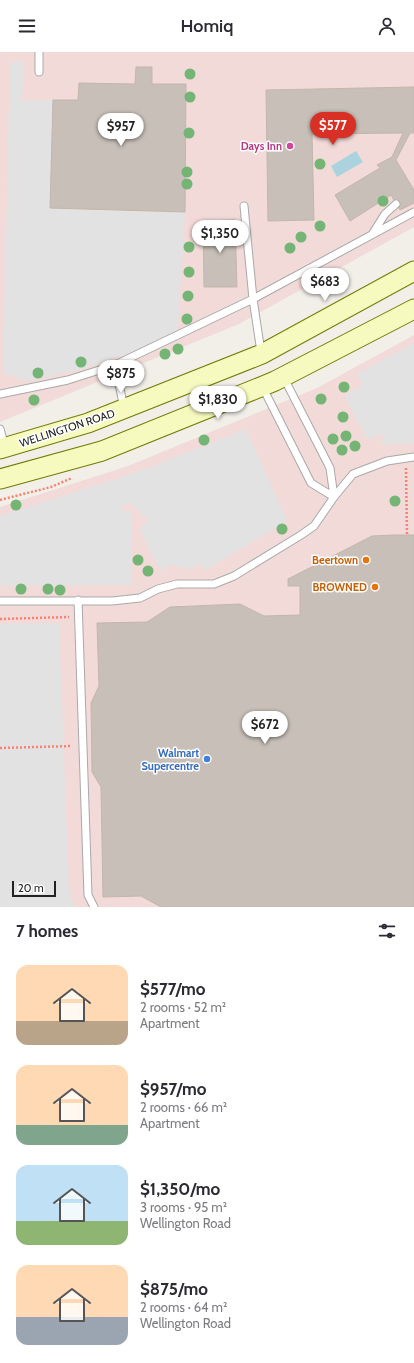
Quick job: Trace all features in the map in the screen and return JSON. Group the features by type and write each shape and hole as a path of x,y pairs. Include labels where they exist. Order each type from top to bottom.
{"main road":[{"name":"WELLINGTON ROAD","path":"3,448 88,423 255,357 414,270"},
{"path":"0,479 102,450 263,386 414,308"},
{"path":"255,357 263,386"}],"lane":[{"path":"39,52 39,72"},
{"path":"373,234 385,214 396,204"},
{"path":"244,206 253,299 255,357"},
{"path":"0,394 68,380 115,365 253,299 414,212"},
{"path":"115,365 125,409"},
{"path":"284,376 330,468 334,497"},
{"path":"263,386 311,483 334,497"},
{"path":"0,429 3,448"},
{"path":"0,601 112,601 140,598 158,589 177,584 214,584 234,576 314,526 334,497 353,474 387,461 410,457"},
{"path":"78,600 88,895 94,907"}],"path":[{"path":"407,536 410,457"},
{"path":"0,619 79,617"},
{"path":"0,748 83,746"}],"shaded area":[{"path":"0,52 414,52 414,227 239,324 0,422"},
{"path":"24,61 22,101 53,100 50,208 185,212 178,330 129,353 82,369 27,381 3,373 10,63"},
{"path":"414,335 414,907 0,907 0,507 128,466 317,388"},
{"path":"414,343 414,443 383,445 381,434 368,440 344,396 363,385 357,374"},
{"path":"246,429 287,521 206,570 201,564 191,569 171,565 160,570 139,528 149,522 131,503 121,507 120,510 132,511 131,585 0,586 0,516 143,470"},
{"path":"59,623 69,890 74,907 0,907 0,624"}],"water":[{"path":"356,151 363,162 337,177 331,166"}],"building":[{"path":"136,67 152,67 152,84 186,84 185,212 50,208 53,100 78,100 79,83 135,84"},
{"name":"Days Inn","path":"414,87 414,133 410,133 396,160 414,190 414,203 400,210 391,195 350,221 335,195 380,168 377,165 392,157 403,133 312,134 314,220 268,221 266,90"},
{"path":"235,220 237,287 204,287 203,221"},
{"path":"414,535 414,907 161,907 141,896 103,897 101,787 92,772 91,703 99,686 97,623 147,622 170,607 240,604 264,616 300,615 300,586 288,586 288,579 372,536"}],"place":[{"name":"Days Inn","path":"290,146"},
{"name":"Beertown","path":"366,560"},
{"name":"BROWNED","path":"375,587"},
{"name":"Walmart Supercentre","path":"207,759"}]}
